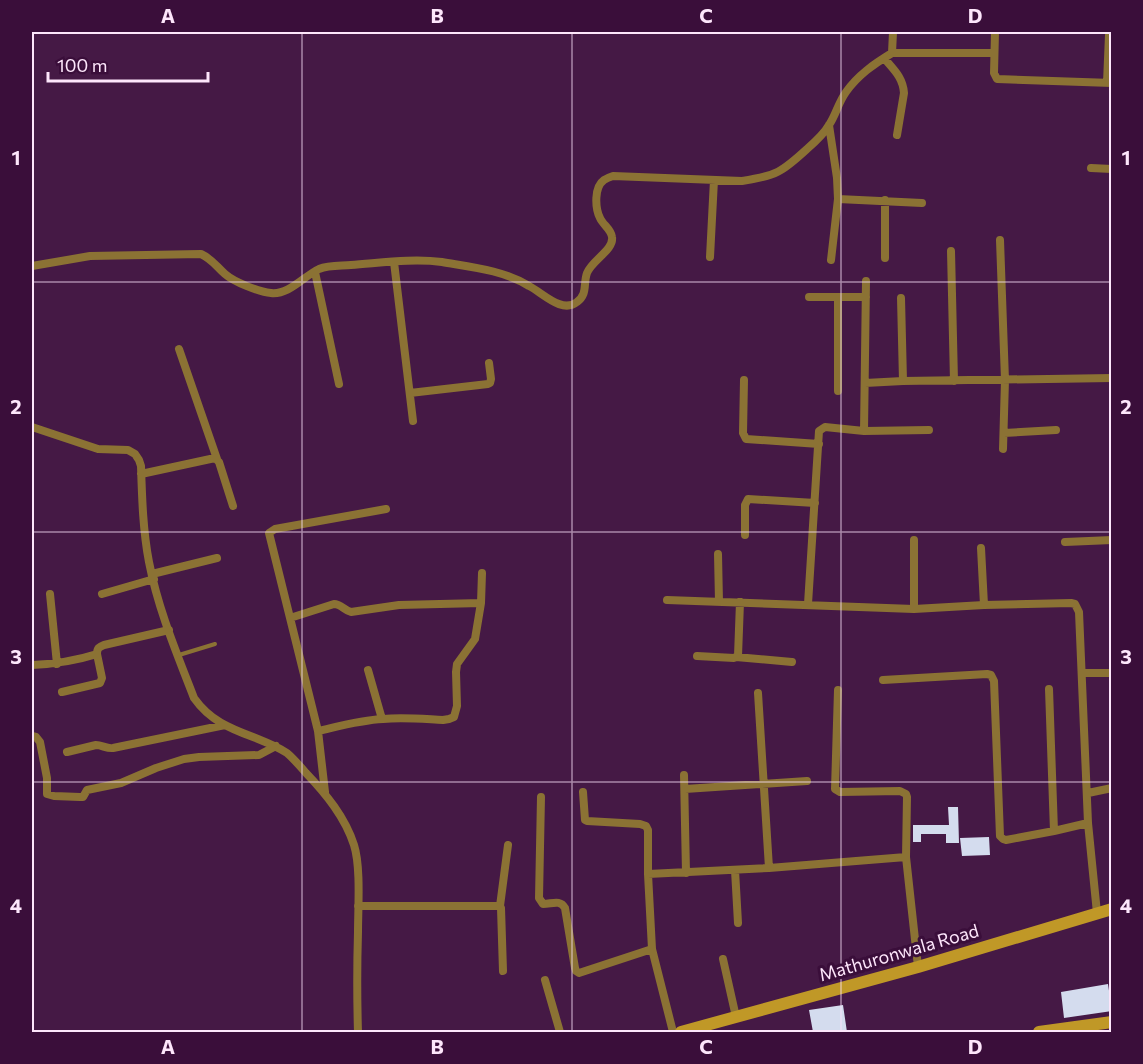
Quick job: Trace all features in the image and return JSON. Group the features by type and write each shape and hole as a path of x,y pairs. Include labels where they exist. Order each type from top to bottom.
{"street":[{"path":"893,32 888,55 904,86 897,135"},
{"path":"995,32 994,73 997,79 1109,83 1109,35"},
{"path":"32,266 90,256 201,254 212,260 226,275 235,280 259,291 279,293 326,267 394,262 436,262 504,274 527,284 558,304 567,307 582,298 588,272 593,263 611,245 613,238 611,232 600,220 597,208 597,196 604,179 613,176 742,181 763,178 784,169 818,138 829,125 836,108 859,75 888,55 994,53"},
{"path":"829,125 838,199 831,260"},
{"path":"1091,168 1112,169"},
{"path":"710,257 714,180"},
{"path":"838,199 922,203"},
{"path":"885,200 885,258"},
{"path":"1000,240 1005,380 1004,449"},
{"path":"951,251 954,381"},
{"path":"394,262 413,421"},
{"path":"315,272 339,384"},
{"path":"864,431 866,280"},
{"path":"809,297 866,297"},
{"path":"838,297 838,391"},
{"path":"901,298 903,381"},
{"path":"179,349 233,506"},
{"path":"410,393 488,384 491,379 489,363"},
{"path":"865,383 1112,378"},
{"path":"744,380 743,433 746,439 819,444"},
{"path":"32,427 98,449 128,450 135,454 139,460 141,474 149,562 164,616 194,698 202,709 225,725 276,746 287,753 325,793 345,824 355,847 357,861 358,1032"},
{"path":"808,604 819,431 825,427 864,431 929,430"},
{"path":"1004,433 1056,430"},
{"path":"141,474 217,459"},
{"path":"745,535 745,505 748,499 814,502"},
{"path":"325,793 318,731 269,537 272,530 386,509"},
{"path":"914,540 914,609"},
{"path":"1065,542 1112,540"},
{"path":"981,548 984,605"},
{"path":"718,554 719,602"},
{"path":"102,594 217,558"},
{"path":"318,731 382,719 443,720 454,717 457,706 457,664 475,639 481,603 482,573"},
{"path":"50,594 57,664"},
{"path":"667,600 914,609 984,605 1075,604 1079,612 1088,822 1097,913"},
{"path":"736,657 740,602"},
{"path":"290,618 334,604 339,604 351,612 399,605 481,603"},
{"path":"62,692 100,682 102,678 97,654 99,647 169,630"},
{"path":"32,665 57,664 97,654"},
{"path":"697,656 792,662"},
{"path":"369,670 382,719"},
{"path":"1082,674 1112,673"},
{"path":"883,680 991,675 994,681 1000,836 1006,840 1088,822"},
{"path":"1049,689 1054,831"},
{"path":"838,690 835,789 840,792 900,791 907,797 906,857 918,967"},
{"path":"758,693 769,868"},
{"path":"67,752 96,745 113,748 225,725"},
{"path":"32,736 40,742 47,778 47,794 80,797 87,790 121,783 184,759 259,754 276,746"},
{"path":"684,775 686,873"},
{"path":"685,789 807,781"},
{"path":"1088,793 1112,788"},
{"path":"583,792 586,821 640,824 646,825 648,830 652,949 673,1032"},
{"path":"541,797 538,898 543,904 561,903 565,909 576,971 582,972 652,949"},
{"path":"503,971 500,906 508,844"},
{"path":"648,874 769,868 906,857"},
{"path":"735,870 738,923"},
{"path":"358,906 500,906"},
{"name":"Mathuronwala Road","path":"681,1032 696,1031 736,1017 918,967 1112,909"},
{"path":"723,959 736,1017"},
{"path":"545,980 560,1032"},
{"path":"1039,1032 1112,1022"}],"lane":[{"path":"178,655 215,644"}],"building":[{"path":"948,807 958,807 959,843 946,843 946,834 921,834 921,842 913,842 913,825 949,825"},
{"path":"989,837 990,855 962,856 960,838"},
{"path":"1108,984 1112,1011 1064,1018 1061,992"},
{"path":"843,1005 847,1032 813,1032 809,1010"}]}
